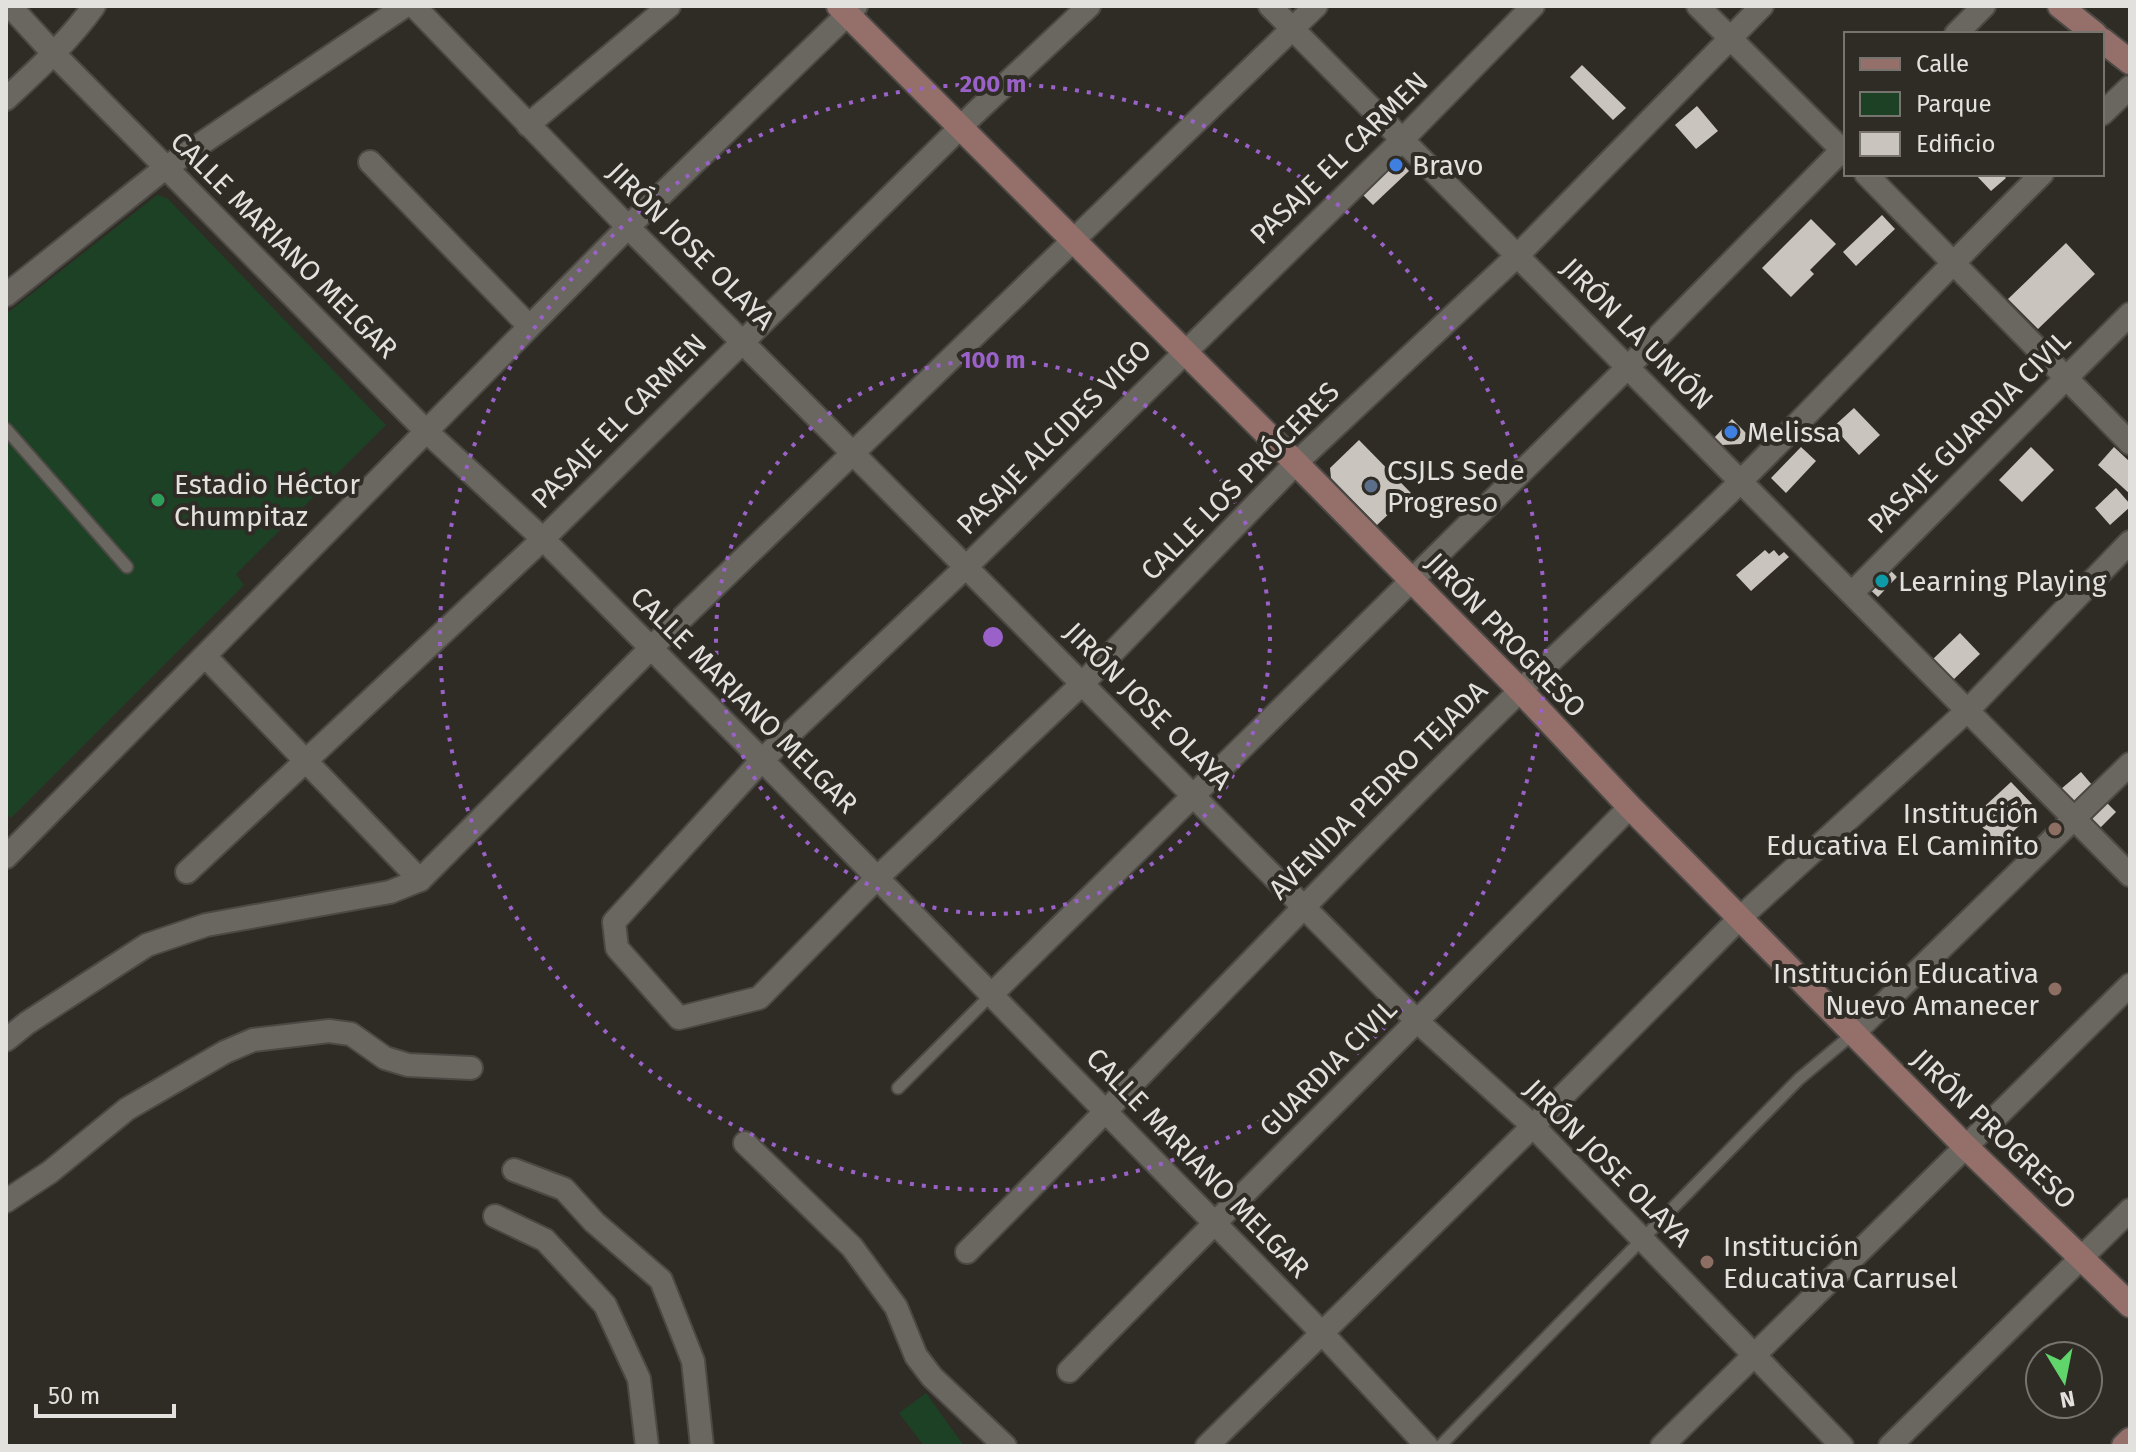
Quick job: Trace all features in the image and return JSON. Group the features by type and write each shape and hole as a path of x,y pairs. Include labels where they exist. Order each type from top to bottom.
{"street":[{"name":"CALLE MARIANO MELGAR","path":"10,6 165,168 425,430 543,539 762,760 1322,1333 1427,1446"},
{"path":"6,99 54,54 94,6"},
{"path":"6,295 165,168 405,6"},
{"name":"JIRÓN JOSE OLAYA","path":"414,6 628,227 1418,1022 1533,1126 1842,1446"},
{"path":"528,125 669,6"},
{"name":"PASAJE EL CARMEN","path":"187,872 543,539 960,128 1089,6"},
{"name":"JIRÓN LA UNIÓN","path":"1270,6 2130,875"},
{"path":"6,1040 147,945 206,925 390,892 420,880 651,648 1316,6"},
{"name":"PASAJE EL CARMEN","path":"1184,351 1402,140 1533,6"},
{"path":"1698,6 1844,149"},
{"name":"CALLE LOS PRÓCERES","path":"759,998 877,878 1083,683 1296,463 1518,255 1762,6"},
{"path":"1958,32 1984,6"},
{"path":"2060,6 2092,32"},
{"path":"10,846 206,657 425,430 847,9"},
{"name":"JIRÓN PROGRESO","path":"847,9 960,128 1296,463 1965,1146 2130,1305"},
{"path":"2104,42 2130,62"},
{"path":"2104,112 2130,87"},
{"path":"992,994 1844,151"},
{"path":"370,162 529,326"},
{"path":"1868,176 2130,443"},
{"name":"AVENIDA PEDRO TEJADA","path":"967,1252 1107,1112 1304,906 1520,690 1740,481 2040,176"},
{"name":"PASAJE GUARDIA CIVIL","path":"1852,593 2130,314"},
{"name":"PASAJE ALCIDES VIGO","path":"759,998 679,1018 617,948 614,922 762,760 967,566 1184,351"},
{"path":"1207,1446 1741,917 1968,710 2130,542"},
{"path":"206,657 420,880"},
{"path":"1854,1033 2130,764"},
{"name":"GUARDIA CIVIL","path":"1069,1371 1630,807"},
{"path":"1662,1446 2130,985"},
{"path":"6,1201 50,1172 127,1109 225,1052 253,1040 329,1031 351,1034 385,1058 408,1065 471,1068"},
{"path":"745,1143 852,1247 896,1307 916,1356 924,1367 1005,1446"},
{"path":"514,1170 564,1189 594,1222 661,1280 693,1361 702,1446"},
{"path":"1890,1446 2130,1210"},
{"path":"495,1216 545,1240 605,1305 639,1379 647,1446"},
{"path":"2124,1446 2130,1440"}],"lane":[{"path":"6,429 127,567"},
{"path":"898,1088 992,994"},
{"path":"1440,1446 1799,1079 1854,1033"}],"green space":[{"name":"Estadio Héctor Chumpitaz","path":"157,195 167,198 386,425 236,574 244,585 11,818 6,814 6,314"},
{"path":"926,1393 964,1446 924,1446 899,1413"}],"building":[{"path":"1582,65 1626,108 1613,120 1570,77"},
{"path":"1697,106 1718,131 1696,149 1675,125"},
{"path":"1395,156 1409,171 1373,205 1358,190"},
{"path":"1977,176 2006,178 1991,191"},
{"path":"1882,215 1895,229 1856,266 1843,252"},
{"path":"1811,219 1836,244 1810,270 1814,274 1791,297 1762,268"},
{"path":"2066,243 2095,274 2038,329 2008,299"},
{"path":"1854,408 1880,435 1859,455 1833,427"},
{"path":"1732,419 1749,436 1741,444 1722,445 1714,438"},
{"name":"CSJLS Sede Progreso","path":"1359,440 1411,493 1377,525 1331,478 1330,468"},
{"path":"1801,447 1816,461 1786,493 1771,478"},
{"path":"2031,447 2054,470 2022,502 1999,480"},
{"path":"2114,447 2130,462 2130,494 2098,465"},
{"path":"2116,488 2130,507 2110,525 2095,508"},
{"path":"1765,550 1769,554 1774,550 1779,556 1784,552 1789,557 1751,591 1736,575"},
{"name":"Learning Playing","path":"1886,566 1897,577 1878,597 1866,586"},
{"path":"1960,633 1980,654 1952,681 1932,660"},
{"path":"2081,772 2098,792 2079,809 2061,789"},
{"path":"2011,782 2037,809 1999,845 1973,817"},
{"path":"2103,799 2116,812 2099,829 2086,816"}],"place":[{"name":"Bravo","path":"1396,165"},
{"name":"Melissa","path":"1731,432"},
{"name":"CSJLS Sede Progreso","path":"1371,486"},
{"name":"Estadio Héctor Chumpitaz","path":"158,500"},
{"name":"Learning Playing","path":"1882,581"},
{"name":"Institución Educativa El Caminito","path":"2055,829"},
{"name":"Institución Educativa Nuevo Amanecer","path":"2055,989"},
{"name":"Institución Educativa Carrusel","path":"1707,1262"}]}
